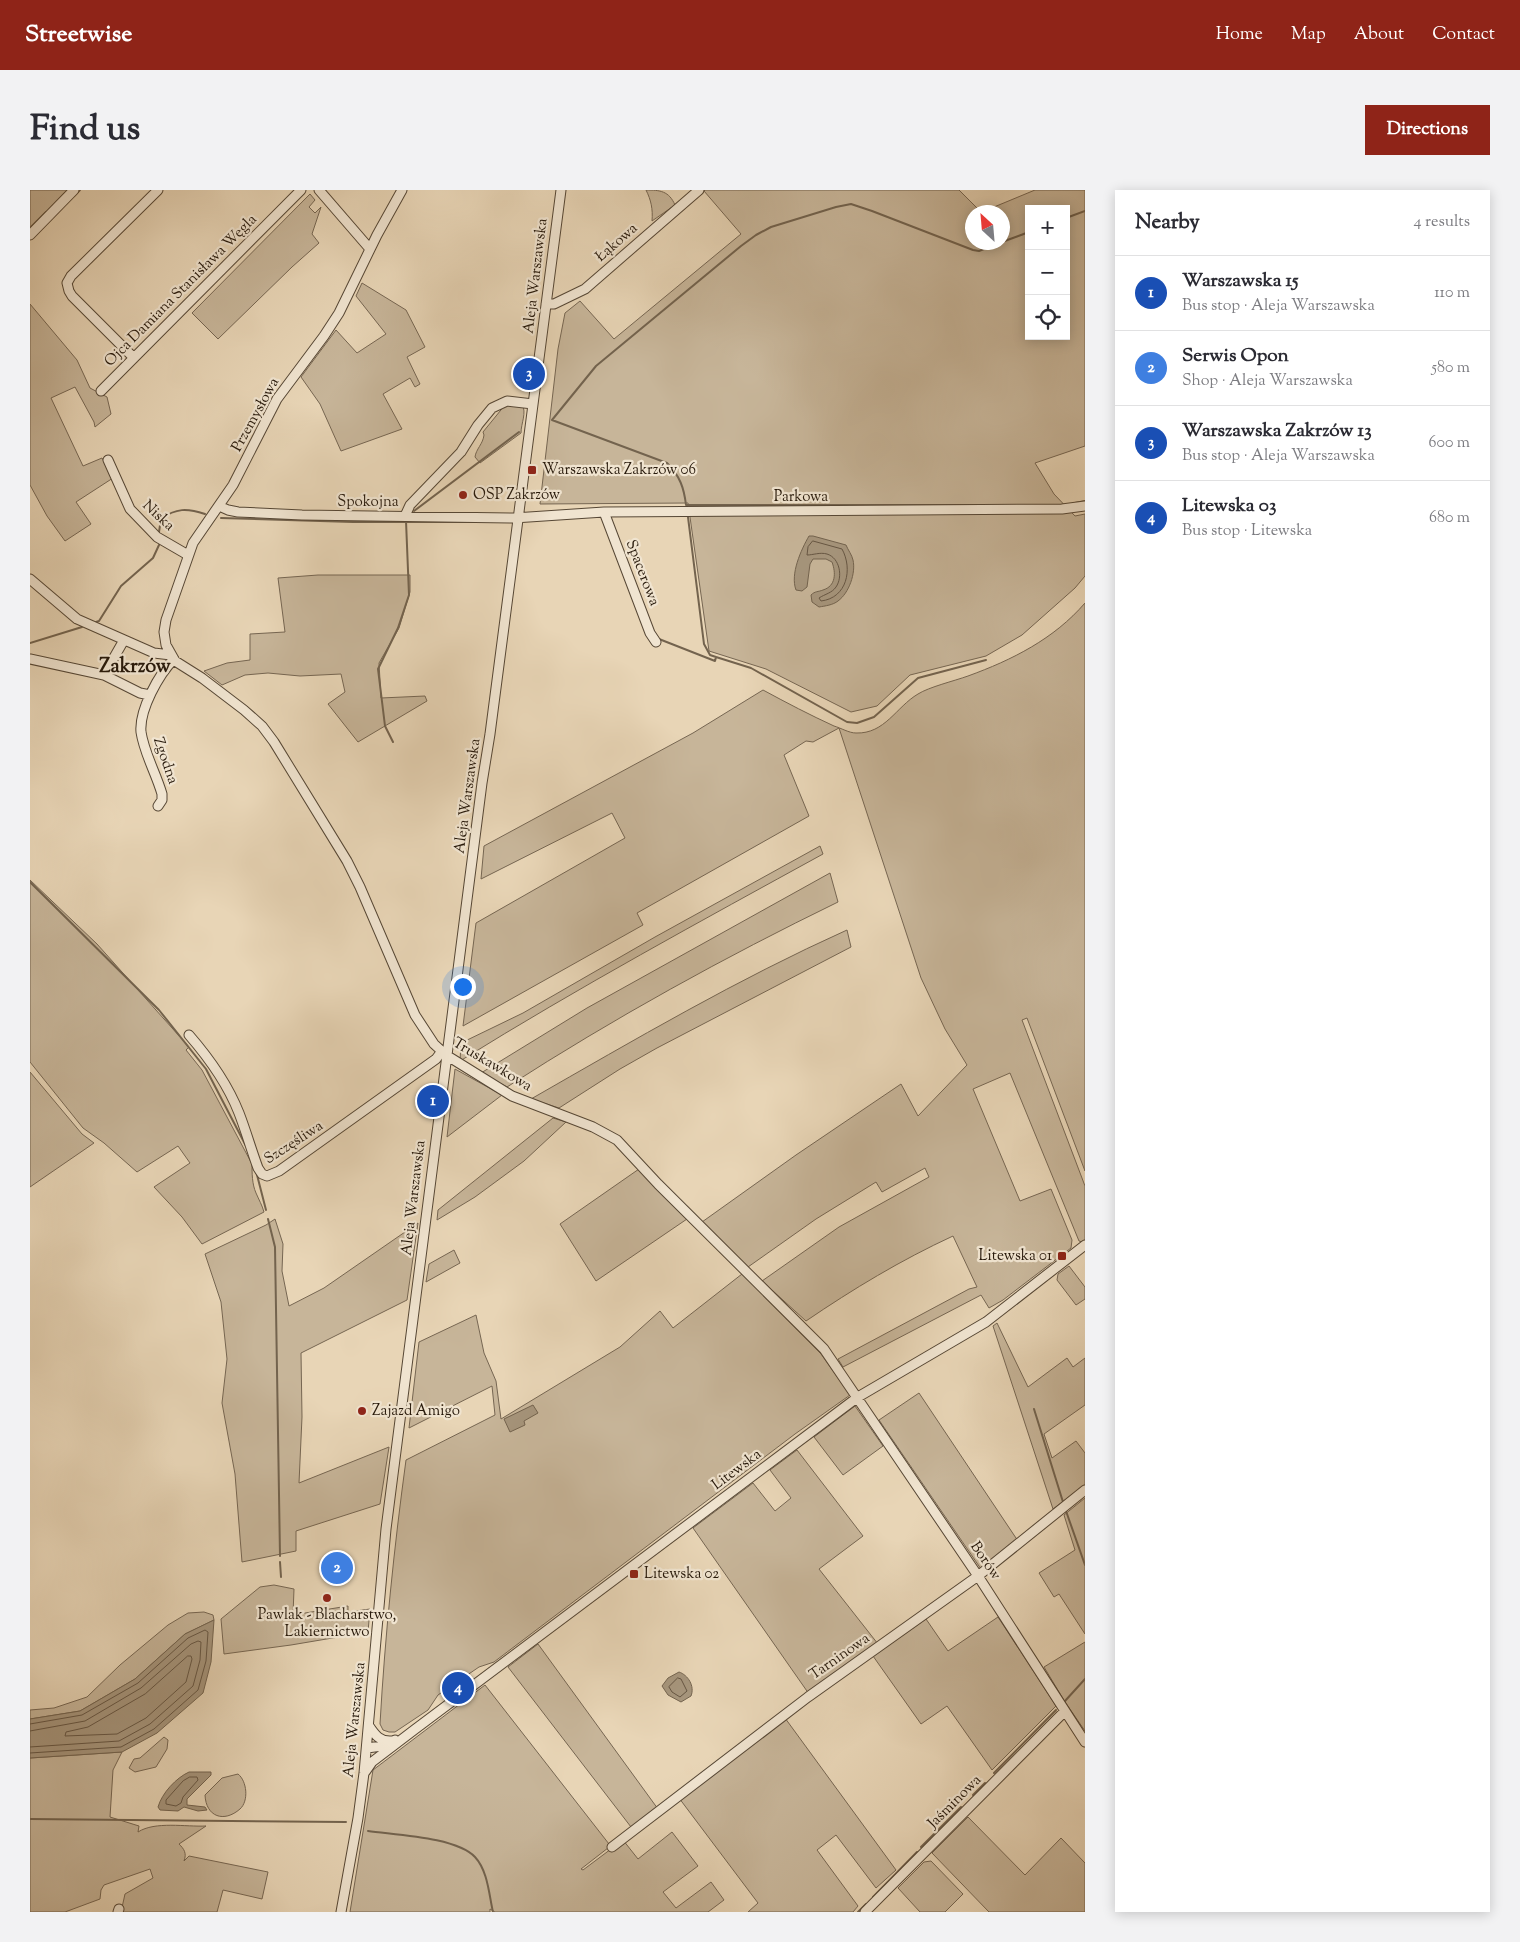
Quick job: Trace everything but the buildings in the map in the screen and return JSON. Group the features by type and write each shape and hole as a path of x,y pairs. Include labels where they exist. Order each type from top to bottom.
{"street":[{"path":"30,234 74,190"},
{"path":"134,358 72,296 67,283 71,276 158,190"},
{"name":"Ojca Damiana Stanisława Węgla","path":"101,391 302,190"},
{"path":"319,190 370,249"},
{"name":"Przemysłowa","path":"173,659 166,645 165,626 193,543 243,469 277,399 339,313 370,249 402,190"},
{"name":"Aleja Warszawska","path":"341,1912 367,1748 386,1529 444,1053 561,190"},
{"name":"Łąkowa","path":"546,304 554,304 586,289 699,190"},
{"path":"405,516 410,505 462,452 478,425 492,408 507,401 533,404"},
{"name":"Niska","path":"108,460 130,509 157,537 188,555"},
{"name":"Spokojna","path":"219,506 238,512 302,515 518,517"},
{"name":"Parkowa","path":"518,517 604,512 1062,510 1085,506"},
{"name":"Spacerowa","path":"604,512 650,633 656,642"},
{"name":"Truskawkowa","path":"30,579 70,615 154,653 173,659 202,678 262,726 274,742 347,862 360,887 415,1015 434,1044 444,1053 512,1096 593,1127 617,1140 658,1184 824,1349 858,1397"},
{"path":"104,675 124,640"},
{"path":"30,659 104,675 140,693 150,695"},
{"name":"Zgodna","path":"158,806 162,800 162,794 143,743 141,729 150,695 173,659"},
{"name":"Szczęśliwa","path":"189,1035 208,1059 231,1097 239,1112 258,1168 266,1176 279,1172 444,1053"},
{"name":"Litewska","path":"414,1730 858,1397 986,1322 1085,1245"},
{"name":"Borów","path":"858,1397 872,1421 978,1576 1085,1742"},
{"name":"Tarninowa","path":"612,1847 808,1697 978,1576 1085,1490"},
{"name":"Jaśminowa","path":"864,1912 1065,1711"},
{"path":"369,1726 381,1740 392,1741"},
{"path":"367,1748 382,1746 414,1730"},
{"path":"364,1773 372,1762 414,1730"},
{"path":"367,1748 373,1753 387,1750"}],"shaded area":[{"path":"30,190 69,190 30,230"},
{"path":"646,190 664,192 673,200 675,205 652,221 651,205"},
{"path":"705,190 959,190 974,205 965,205 965,250 1010,250 1010,205 999,205 1035,190 1085,190 1085,446 1035,463 1054,494 1075,516 1085,514 1085,576 1075,588 1022,635 986,656 910,675 877,706 851,712 766,669 709,651 688,503 540,504 558,349 565,313 580,301 614,339 741,234"},
{"path":"310,194 315,200 309,207 315,213 321,207 312,234 319,243 218,339 192,313"},
{"path":"362,283 406,310 425,347 407,357 420,384 415,387 410,378 383,394 402,429 341,451 320,404 301,377 336,330 357,353 386,334 356,296"},
{"path":"30,304 77,360 90,388 107,397 111,414 95,427 75,387 51,398 83,466 102,458 113,478 76,502 91,524 65,541 47,516 30,485"},
{"path":"522,404 524,414 521,433 480,463 475,457 484,435 483,432 505,405"},
{"path":"318,575 410,575 410,592 399,628 379,663 381,698 425,696 427,701 358,742 328,704 345,692 341,674 300,676 268,673 245,675 222,685 204,671 227,663 250,660 250,634 285,632 278,578"},
{"path":"1085,603 1085,1171 1027,1018 1022,1020 1085,1186 1085,1240 1079,1241 1010,1073 973,1089 1020,1201 1051,1189 1072,1240 1071,1248 1003,1300 989,1308 981,1295 843,1367 838,1359 969,1289 977,1287 953,1236 878,1276 806,1321 762,1281 839,1227 929,1177 925,1168 882,1192 876,1182 816,1219 748,1267 702,1222 901,1084 918,1116 967,1065 945,1029 921,978 839,728 813,742 806,741 784,755 809,816 637,913 643,925 463,1026 476,923 625,838 612,813 481,879 484,846 693,733 763,690 834,726 853,733 866,732 883,725 910,699 923,691 984,670 1031,647 1060,627"},
{"path":"820,846 823,854 686,929 460,1061 461,1043 523,1013 655,937"},
{"path":"830,873 838,902 670,989 547,1061 507,1087 481,1073 587,1008"},
{"path":"30,880 97,944 189,1047 186,1050 202,1070 252,1164 254,1186 264,1212 202,1244 182,1217 154,1187 190,1163 178,1146 137,1172 104,1143 83,1128 30,1062"},
{"path":"847,930 851,947 657,1048 559,1108 531,1099 726,989"},
{"path":"455,1069 502,1095 447,1137"},
{"path":"30,1072 82,1134 94,1143 30,1187"},
{"path":"553,1118 566,1122 524,1161 475,1197 437,1220 438,1210"},
{"path":"639,1169 687,1219 596,1281 560,1224"},
{"path":"275,1219 283,1244 282,1271 289,1306 324,1288 418,1223 407,1300 301,1353 302,1417 299,1483 389,1447 380,1504 296,1531 296,1551 242,1562 235,1474 222,1403 227,1359 221,1302 205,1254"},
{"path":"454,1250 460,1263 426,1282 429,1264"},
{"path":"1069,1266 1085,1287 1085,1299 1076,1305 1057,1280 1058,1274"},
{"path":"742,1274 821,1354 850,1395 795,1434 494,1662 479,1667 438,1695 428,1710 395,1732 383,1730 380,1724 387,1625 406,1460 495,1415 492,1386 409,1428 419,1342 476,1315 484,1353 496,1381 501,1419 620,1347 660,1311 673,1328"},
{"path":"997,1323 1028,1387 1067,1358 1073,1367 1085,1358 1085,1405 1044,1434 1052,1458 1076,1441 1085,1453 1085,1485 1053,1509 993,1326"},
{"path":"919,1393 1018,1541 981,1569 879,1420"},
{"path":"855,1406 883,1446 843,1475 814,1437"},
{"path":"797,1450 863,1536 819,1569 878,1644 809,1694 693,1528 753,1483 775,1511 791,1498 770,1470"},
{"path":"1085,1498 1085,1634 1059,1594 1054,1597 1039,1573 1075,1550 1064,1515"},
{"path":"274,1585 294,1589 293,1615 348,1606 348,1612 370,1609 368,1632 224,1654 221,1619 260,1587"},
{"path":"204,1612 213,1615 214,1620 185,1634 135,1679 80,1711 30,1719 30,1710 54,1708 87,1697 120,1665 168,1625 188,1613"},
{"path":"998,1617 1056,1706 992,1770 947,1706 921,1724 873,1656 926,1619 948,1651"},
{"path":"1085,1642 1085,1731 1044,1667"},
{"path":"538,1644 658,1809 581,1869 583,1870 623,1840 638,1859 672,1832 698,1866 663,1892 676,1908 711,1882 724,1900 708,1912 495,1912 490,1909 490,1912 350,1912 373,1770 485,1685 609,1844 631,1827 508,1667"},
{"path":"785,1718 896,1870 876,1888 836,1835 817,1850 858,1906 853,1912 748,1912 758,1903 679,1798"},
{"path":"164,1737 168,1740 167,1749 156,1767 135,1772 129,1768 134,1759 140,1758"},
{"path":"122,1752 113,1770 110,1817 139,1826 138,1832 153,1827 171,1825 206,1826 179,1844 184,1851 184,1861 189,1856 268,1872 262,1899 223,1890 217,1912 121,1912 125,1894 153,1878 150,1869 104,1885 101,1890 100,1899 65,1912 30,1912 30,1758"},
{"path":"238,1774 243,1781 246,1791 243,1805 228,1816 217,1816 209,1808 205,1795 222,1778"},
{"path":"968,1817 1025,1875 1061,1838 1085,1863 1085,1912 989,1912 932,1853"},
{"path":"931,1861 963,1894 945,1912 920,1912 898,1888 924,1862"}],"water":[{"path":"809,536 846,545 854,565 848,588 842,597 836,602 819,607 812,602 811,595 827,588 833,582 832,562 826,559 813,559 810,564 807,587 802,591 796,590 794,577 800,555"},
{"path":"533,1405 538,1413 524,1421 525,1425 510,1432 504,1419"},
{"path":"214,1620 211,1662 203,1693 157,1733 122,1752 30,1758 30,1719 80,1711 135,1679 185,1634"},
{"path":"679,1672 688,1678 692,1688 691,1696 681,1702 668,1695 662,1686 668,1678"},
{"path":"189,1772 211,1772 211,1775 187,1799 187,1805 205,1807 207,1810 198,1811 184,1807 178,1811 160,1810 158,1807 166,1791 179,1778"}],"waterway":[{"path":"74,196 80,190"},
{"path":"965,247 851,204 771,227 741,246 596,366 552,420 667,463 681,482 686,505 1063,505"},
{"path":"1070,217 1085,211"},
{"path":"30,228 46,212"},
{"path":"1010,239 1025,233"},
{"path":"973,250 982,250"},
{"path":"414,511 519,432"},
{"path":"1075,503 1085,501"},
{"path":"159,532 161,519 177,511 187,510 205,514"},
{"path":"659,639 715,661 716,657 710,655 704,644 688,517"},
{"path":"221,518 353,522 488,522"},
{"path":"393,742 385,726 378,669 398,628 409,595 406,521"},
{"path":"96,622 99,621 121,586 153,558 159,545"},
{"path":"30,643 82,627"},
{"path":"716,657 751,668 847,722 857,723 874,717 918,678 986,660"},
{"path":"30,882 159,1010 206,1069 246,1146"},
{"path":"256,1171 266,1210"},
{"path":"268,1219 275,1247 280,1556"},
{"path":"1034,1409 1063,1502"},
{"path":"1066,1511 1085,1565"},
{"path":"280,1562 281,1577"},
{"path":"1065,1701 1085,1679"},
{"path":"994,1773 1056,1710"},
{"path":"973,1795 985,1783"},
{"path":"921,1847 961,1807"},
{"path":"30,1819 346,1822"},
{"path":"368,1831 425,1838 466,1850 475,1857 483,1869 493,1912"},
{"path":"873,1897 917,1852"},
{"path":"858,1912 866,1904"}],"place":[{"name":"Warszawska Zakrzów 13","path":"529,374"},
{"name":"Warszawska Zakrzów 06","path":"532,470"},
{"name":"OSP Zakrzów","path":"463,495"},
{"name":"Warszawska 15","path":"433,1101"},
{"name":"Litewska 01","path":"1062,1256"},
{"name":"Zajazd Amigo","path":"362,1411"},
{"name":"Serwis Opon","path":"337,1568"},
{"name":"Litewska 02","path":"634,1574"},
{"name":"Pawlak - Blacharstwo, Lakiernictwo","path":"327,1598"},
{"name":"Litewska 03","path":"458,1688"}],"district":[{"name":"Zakrzów","path":"135,667"}]}
